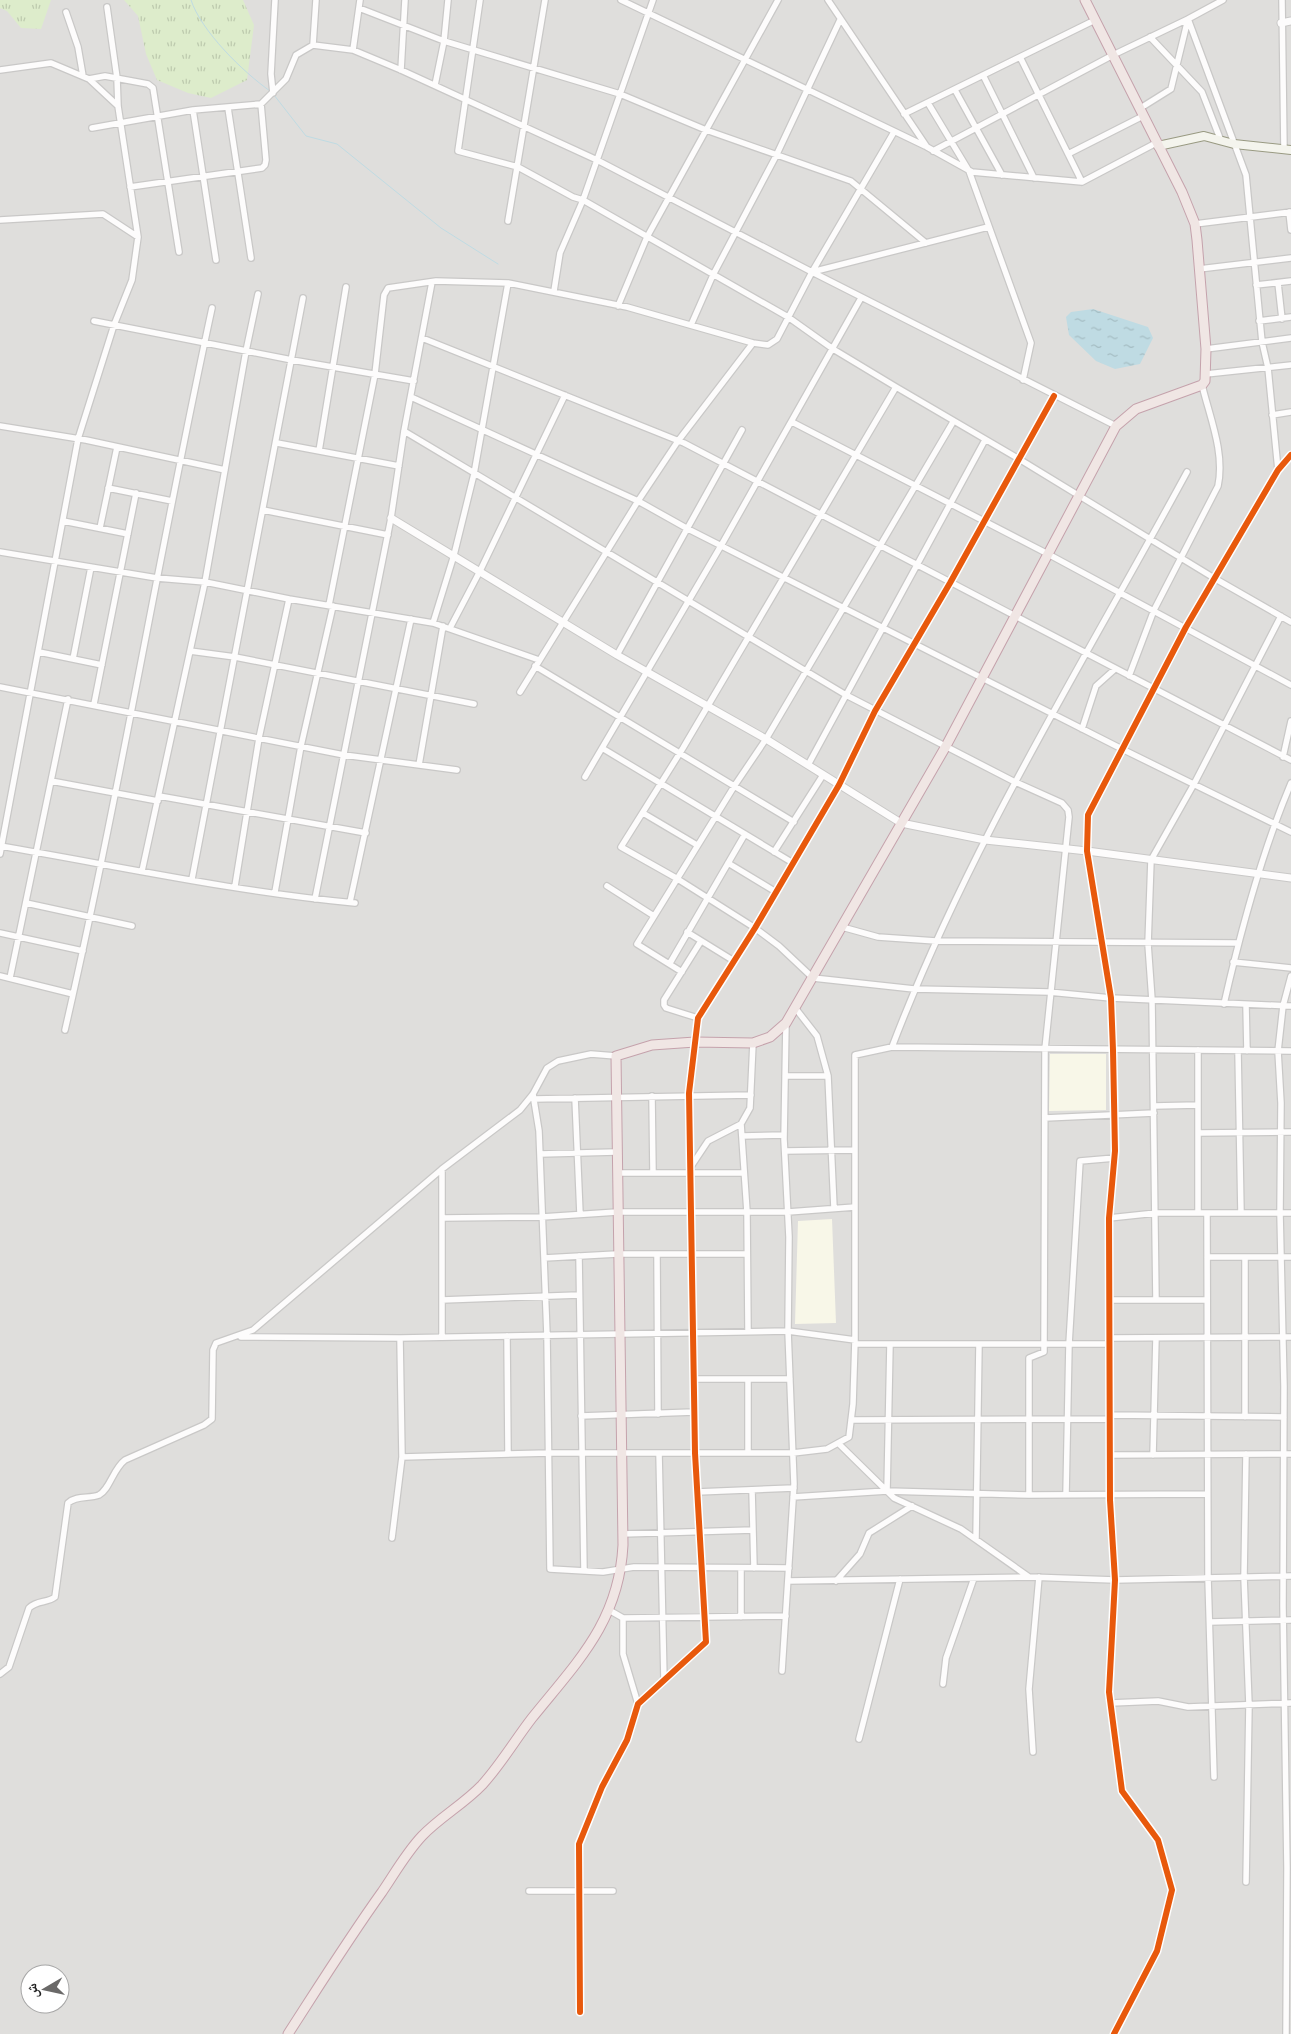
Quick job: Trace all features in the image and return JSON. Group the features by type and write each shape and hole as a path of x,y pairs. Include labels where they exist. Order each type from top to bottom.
{"highway":[{"path":"288,2034 354,1932 411,1850 436,1823 481,1786 595,1640 609,1610 622,1569 616,1056 652,1045 695,1042 753,1043 770,1037 786,1023 796,1009 946,746 1116,426 1136,409 1202,385 1206,374 1206,349 1195,224 1182,192 1085,0"}],"main road":[{"path":"1157,144 1204,136 1234,144 1287,150"}],"street":[{"path":"273,93 271,74 276,0"},
{"path":"313,44 316,0"},
{"path":"353,50 360,0"},
{"path":"401,70 405,0"},
{"path":"435,85 444,41 448,0"},
{"path":"480,0 458,151 518,167 583,200 788,317 832,349 896,388 1019,459 1150,540 1291,622"},
{"path":"508,221 545,0"},
{"path":"621,0 926,147 969,171 1082,182 1157,144"},
{"path":"554,291 560,253 583,200 653,0"},
{"path":"618,306 647,237 778,0"},
{"path":"828,0 926,147"},
{"path":"933,151 1113,55 1223,0"},
{"path":"1282,0 1287,150"},
{"path":"0,854 40,652 78,439 114,324 132,280 138,237 120,123 117,78 107,7"},
{"path":"359,8 444,41 620,94 706,130 850,181 926,243"},
{"path":"66,12 78,47 83,76"},
{"path":"1068,154 1141,113 1171,88 1188,19"},
{"path":"1188,19 1246,175 1262,342 1268,368 1278,470"},
{"path":"691,325 713,274 776,156 840,20"},
{"path":"904,114 1095,20"},
{"path":"1282,22 1291,21"},
{"path":"1150,38 1202,92 1221,141"},
{"path":"92,128 193,110 261,104 286,79 296,55 313,44 353,50 435,85 597,160 737,231 861,298 1116,426"},
{"path":"1020,57 1082,182"},
{"path":"0,70 51,63 90,79 118,106"},
{"path":"983,75 1034,178"},
{"path":"90,79 105,76 148,84 153,88 179,252"},
{"path":"1284,83 1291,82"},
{"path":"955,90 1002,175"},
{"path":"928,103 969,171 1032,342 1023,380"},
{"path":"130,187 238,171 265,165 261,104"},
{"path":"228,108 251,258"},
{"path":"193,110 216,260"},
{"path":"275,892 301,746 318,674 344,526 375,374 384,295 388,288 432,282 508,283 554,291 618,306 753,343 768,345 777,339 812,272 894,132"},
{"path":"1195,224 1290,212 1291,230"},
{"path":"0,220 103,214 138,237"},
{"path":"812,272 988,226"},
{"path":"1199,269 1291,258"},
{"path":"1256,285 1291,281"},
{"path":"315,899 388,535 404,431 432,282"},
{"path":"1278,282 1282,318"},
{"path":"433,623 454,555 474,474 508,283"},
{"path":"319,451 331,366 346,287"},
{"path":"142,871 205,582 258,294"},
{"path":"192,879 277,443 303,298"},
{"path":"585,776 722,544 861,298"},
{"path":"65,1030 101,864 179,460 212,308"},
{"path":"1260,321 1291,318"},
{"path":"94,321 292,360 414,381"},
{"path":"422,338 678,441 916,564 1085,655 1291,760"},
{"path":"1206,349 1291,338"},
{"path":"520,692 638,501 678,441 753,343"},
{"path":"1206,374 1291,365"},
{"path":"1128,676 1154,610 1218,486 1221,471 1216,437 1202,385"},
{"path":"896,388 662,784 621,847 676,878 755,928 779,946 813,978 914,989 1049,992 1111,998 1291,1006"},
{"path":"450,628 516,499 565,396"},
{"path":"580,2012 578,1844 602,1787 627,1740 638,1704 706,1642 695,1453 694,1331 690,1213 689,1095 698,1018 755,928 839,785 875,711 950,583 1054,396"},
{"path":"411,397 638,501 688,529 722,544 882,628 914,642 1082,729 1291,832"},
{"path":"1272,415 1291,412"},
{"path":"792,422 1048,554 1291,685"},
{"path":"682,972 637,944 715,816 766,739 842,607 880,547 914,485 953,422"},
{"path":"0,426 78,439 225,470"},
{"path":"617,655 742,430"},
{"path":"404,431 846,695 1014,781 1062,803 1068,810 1069,817 1049,992 1045,1049 1044,1352 1029,1358 1029,1495"},
{"path":"808,765 985,440"},
{"path":"277,443 399,466"},
{"path":"100,528 117,447"},
{"path":"1114,2034 1157,1951 1172,1890 1158,1840 1122,1791 1109,1692 1115,1580 1110,1495 1108,1218 1115,1158 1114,1050 1111,998 1087,851 1088,815 1186,627 1278,470 1291,455"},
{"path":"892,1047 914,989 936,941 1014,781 1150,540 1186,472"},
{"path":"108,488 172,501"},
{"path":"94,704 136,493"},
{"path":"263,510 388,535"},
{"path":"391,518 647,673 766,739 901,823 985,840 1065,848 1291,878"},
{"path":"63,521 128,534"},
{"path":"0,552 157,578 205,582 248,589 289,599 411,619 450,628 537,663 620,717 794,822"},
{"path":"73,659 91,567"},
{"path":"235,886 259,738 289,599"},
{"path":"1156,1300 1152,1000 1148,944 1151,860 1194,784 1281,616"},
{"path":"1,846 142,871 315,899 352,903 411,619"},
{"path":"419,765 443,626"},
{"path":"190,651 235,657 358,683 474,704"},
{"path":"40,652 102,665"},
{"path":"1082,729 1096,686 1115,670"},
{"path":"0,687 94,704 344,755 457,770"},
{"path":"10,978 68,699"},
{"path":"1283,756 1291,721"},
{"path":"602,748 793,863"},
{"path":"774,852 823,775"},
{"path":"51,781 115,793 206,804 366,833"},
{"path":"1224,1004 1233,962 1258,874 1274,824 1291,783"},
{"path":"643,813 697,845"},
{"path":"670,963 745,834"},
{"path":"728,863 776,892"},
{"path":"607,886 654,916"},
{"path":"26,903 132,926"},
{"path":"842,927 878,937 936,941 1102,941 1148,944 1238,943"},
{"path":"687,932 734,961"},
{"path":"0,933 83,951"},
{"path":"698,1018 666,1008 664,1000 701,941"},
{"path":"1233,962 1291,968"},
{"path":"0,976 73,994"},
{"path":"1286,2034 1289,1834 1288,1703 1283,1576 1284,1417 1280,1213 1281,1132 1278,1051 1283,1006 1291,976"},
{"path":"1246,1005 1247,1051"},
{"path":"796,1009 817,1036 828,1076 834,1208"},
{"path":"782,1671 794,1488 788,1331 788,1212 784,1135 786,1023"},
{"path":"690,1170 708,1141 741,1124 750,1108 753,1043"},
{"path":"402,1456 548,1453 793,1453 826,1449 849,1437 855,1342 855,1055 892,1047 1291,1052"},
{"path":"1198,1050 1198,1213"},
{"path":"1238,1051 1241,1213"},
{"path":"237,1337 252,1330 442,1170 520,1110 534,1096 547,1068 558,1060 591,1054 616,1056"},
{"path":"785,1076 828,1076"},
{"path":"534,1096 575,1098 751,1095"},
{"path":"534,1096 540,1154 546,1296 550,1569 584,1571 634,1567 789,1568"},
{"path":"652,1096 653,1173"},
{"path":"575,1098 580,1214"},
{"path":"1154,1106 1198,1105"},
{"path":"1045,1118 1154,1114"},
{"path":"741,1124 747,1212 748,1331"},
{"path":"1198,1133 1291,1132"},
{"path":"742,1136 784,1135"},
{"path":"785,1151 854,1150"},
{"path":"540,1154 616,1152"},
{"path":"1066,1495 1069,1344 1080,1161 1115,1158"},
{"path":"442,1170 442,1337"},
{"path":"617,1173 690,1170 744,1173"},
{"path":"442,1218 542,1217 617,1212 788,1212 855,1207"},
{"path":"1108,1218 1156,1213 1291,1213"},
{"path":"1207,1213 1208,1578 1214,1777"},
{"path":"544,1258 617,1254 747,1254"},
{"path":"658,1254 658,1414"},
{"path":"579,1256 584,1571"},
{"path":"1207,1257 1291,1257"},
{"path":"1245,1257 1245,1418"},
{"path":"442,1300 579,1295"},
{"path":"1109,1300 1207,1300"},
{"path":"0,1674 9,1667 29,1608 35,1602 52,1600 55,1597 68,1503 74,1499 100,1494 109,1484 115,1469 125,1460 210,1422 213,1412 214,1345 220,1340 237,1337 400,1338 694,1331 788,1331 855,1342 890,1344 1069,1344 1156,1338 1291,1336"},
{"path":"507,1336 508,1454"},
{"path":"392,1538 402,1456 400,1338"},
{"path":"1154,1455 1156,1338"},
{"path":"887,1491 890,1344"},
{"path":"976,1539 979,1344"},
{"path":"748,1379 748,1453"},
{"path":"694,1380 790,1380"},
{"path":"581,1416 694,1412"},
{"path":"851,1420 1154,1416 1207,1418 1284,1417"},
{"path":"838,1443 894,1498 961,1529 1030,1577"},
{"path":"659,1453 664,1680"},
{"path":"1246,1454 1244,1577 1249,1705 1246,1882"},
{"path":"1110,1455 1291,1454"},
{"path":"697,1492 794,1488"},
{"path":"752,1490 754,1568"},
{"path":"793,1497 887,1491 1029,1495 1207,1494"},
{"path":"836,1580 860,1554 869,1533 912,1506"},
{"path":"622,1534 753,1530"},
{"path":"741,1568 741,1617"},
{"path":"788,1582 1030,1577 1115,1580 1291,1576"},
{"path":"1032,1752 1029,1689 1039,1577"},
{"path":"943,1684 946,1658 974,1578"},
{"path":"859,1739 900,1579"},
{"path":"609,1610 623,1618 786,1616"},
{"path":"623,1618 623,1654 638,1704"},
{"path":"1210,1622 1291,1620"},
{"path":"1111,1703 1158,1701 1188,1708 1288,1703"},
{"path":"529,1891 613,1890"}],"shaded area":[{"path":"0,0 1291,0 1291,2034 0,2034"},
{"path":"1050,1054 1106,1054 1106,1110 1049,1111"},
{"path":"832,1219 836,1323 795,1324 798,1221"}],"green space":[{"path":"0,0 51,0 41,29 21,28 7,11 0,8"},
{"path":"124,0 243,0 254,25 247,80 211,98 188,93 157,80 146,54 138,16"}],"water":[{"path":"1093,309 1148,327 1153,338 1140,364 1115,369 1096,361 1069,335 1066,317 1071,312"}],"waterway":[{"path":"191,0 204,25 224,50 270,91"},
{"path":"274,95 306,136 337,144 441,228 498,264"}],"cycle path":[{"path":"580,2012 579,1844 602,1787 627,1740 638,1704 706,1642 695,1453 689,1093 698,1018 755,928 839,785 875,711 950,583 1054,396"},
{"path":"1114,2034 1157,1951 1172,1890 1158,1840 1122,1791 1109,1692 1115,1580 1110,1500 1109,1218 1115,1151 1113,1050 1111,998 1087,851 1088,815 1186,627 1278,470 1291,455"}]}
